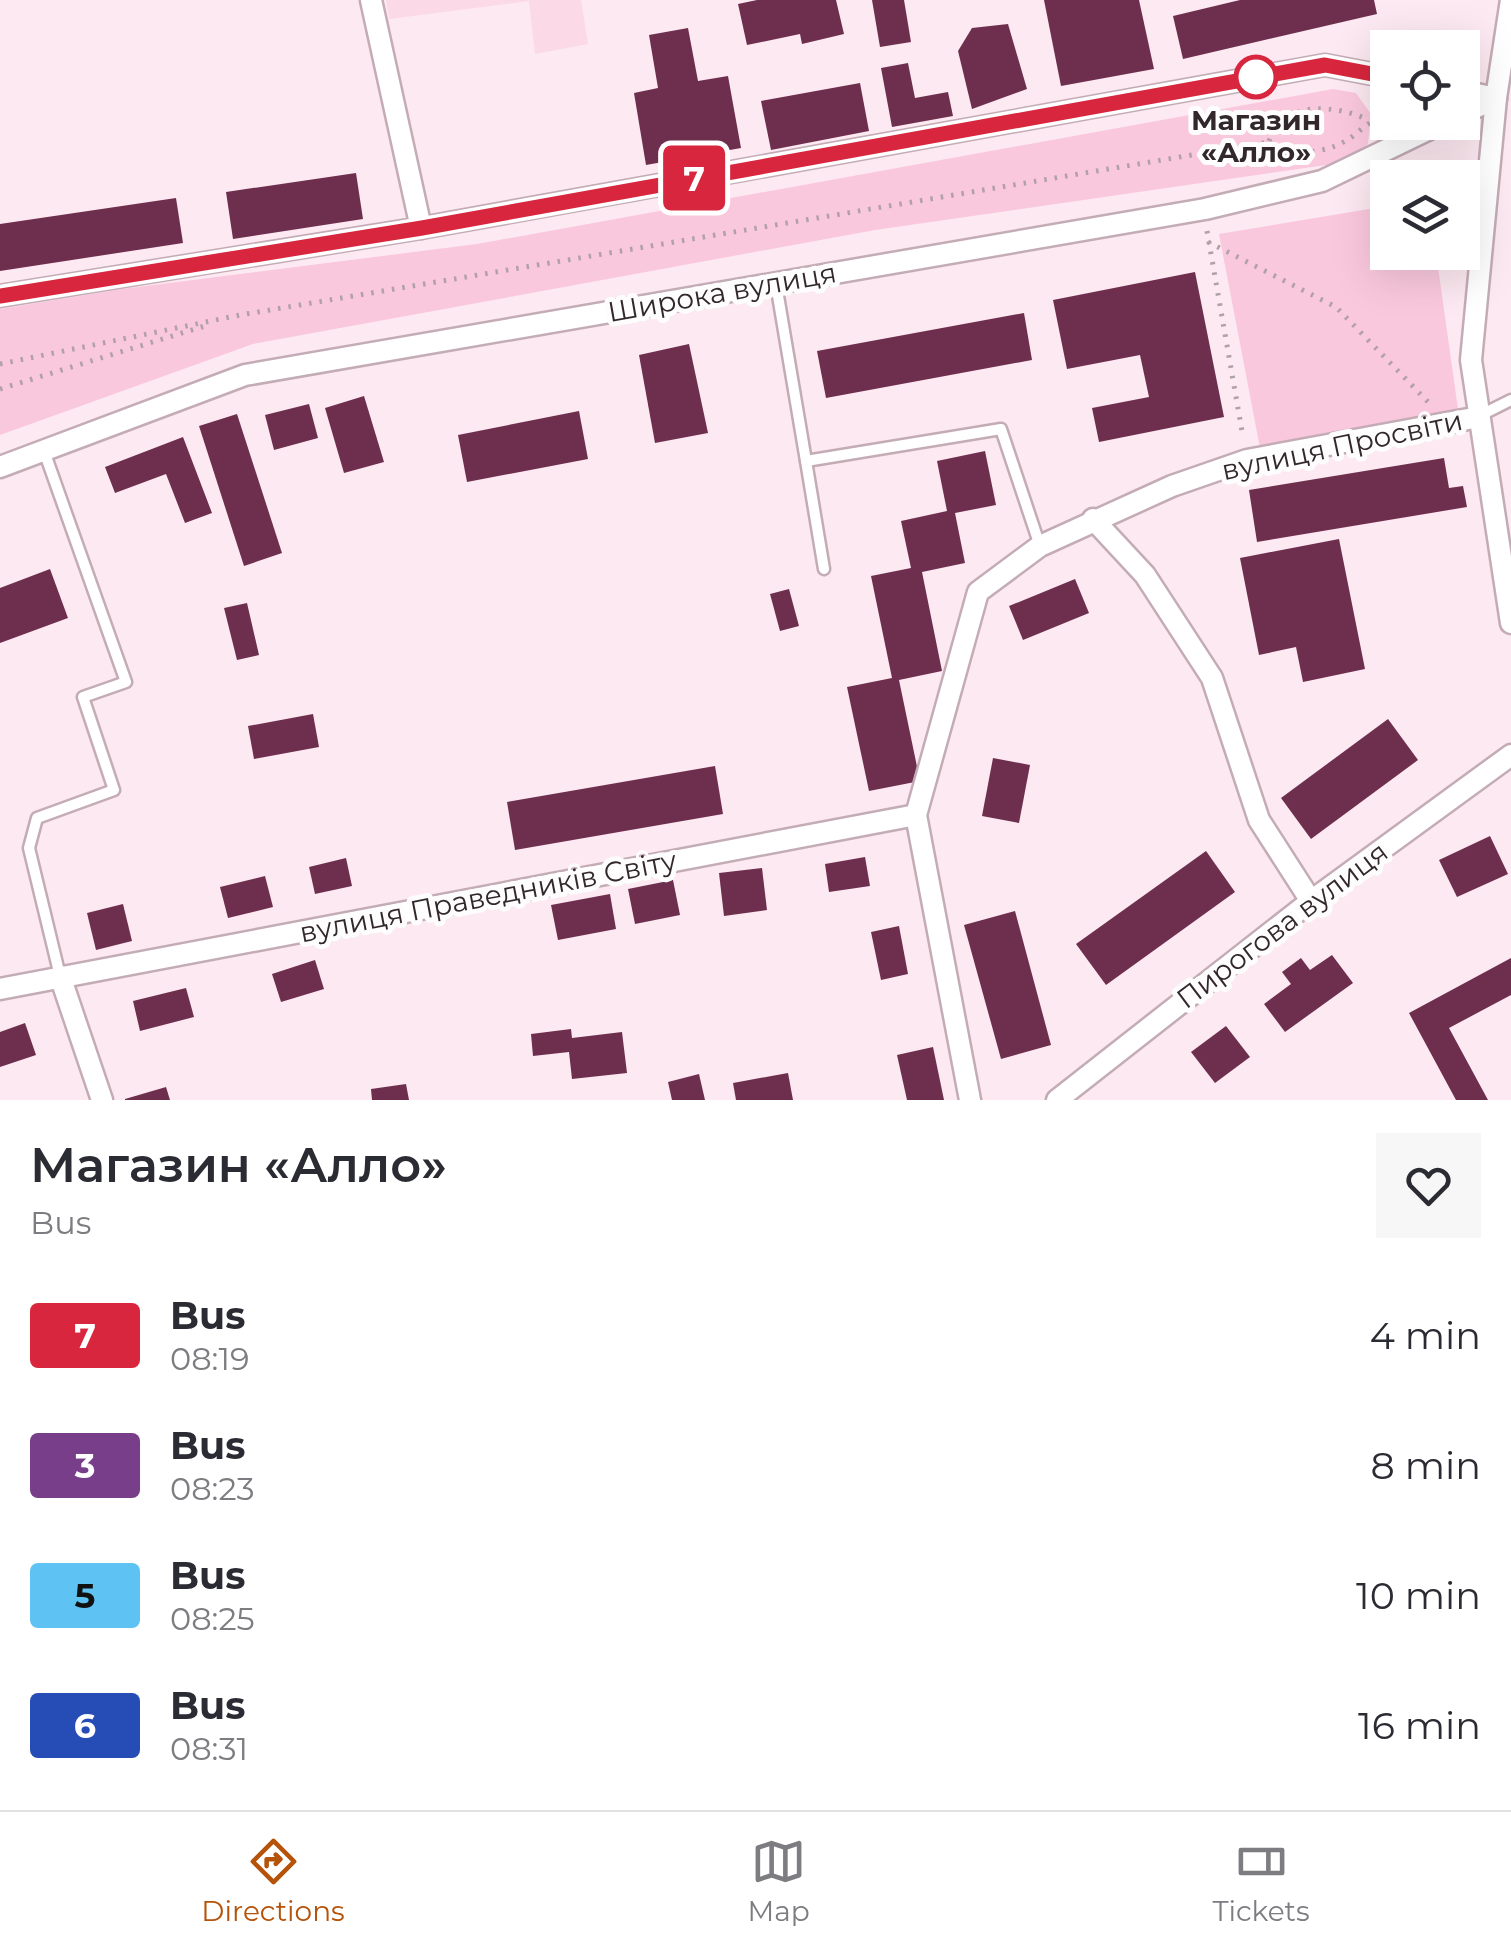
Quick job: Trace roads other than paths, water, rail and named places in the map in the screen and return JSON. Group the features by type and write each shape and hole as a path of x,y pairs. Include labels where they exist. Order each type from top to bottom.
{"street":[{"path":"371,0 422,228"},
{"path":"1511,0 1496,98 1471,360 1511,623"},
{"path":"0,296 422,228 1325,65 1370,74"},
{"path":"1480,95 1496,98"},
{"path":"1480,106 1496,98"},
{"name":"Широка вулиця","path":"0,467 245,375 1205,208 1322,181 1407,140"},
{"name":"вулиця Просвіти","path":"970,1100 916,815 978,592 1040,546 1172,486 1247,460 1478,416"},
{"path":"1094,519 1145,575 1212,678 1258,820 1311,901"},
{"name":"Пирогова вулиця","path":"1057,1100 1311,901 1511,754"},
{"name":"вулиця Праведників Світу","path":"0,989 916,815"},
{"path":"60,976 102,1100"}],"lane":[{"path":"776,283 824,569"},
{"path":"1478,416 1511,400"},
{"path":"806,461 1001,429 1040,546"},
{"path":"44,451 126,682 82,697 114,790 37,818 29,848 60,976"}],"place":[{"name":"Магазин «Алло»","path":"1256,77"}]}
